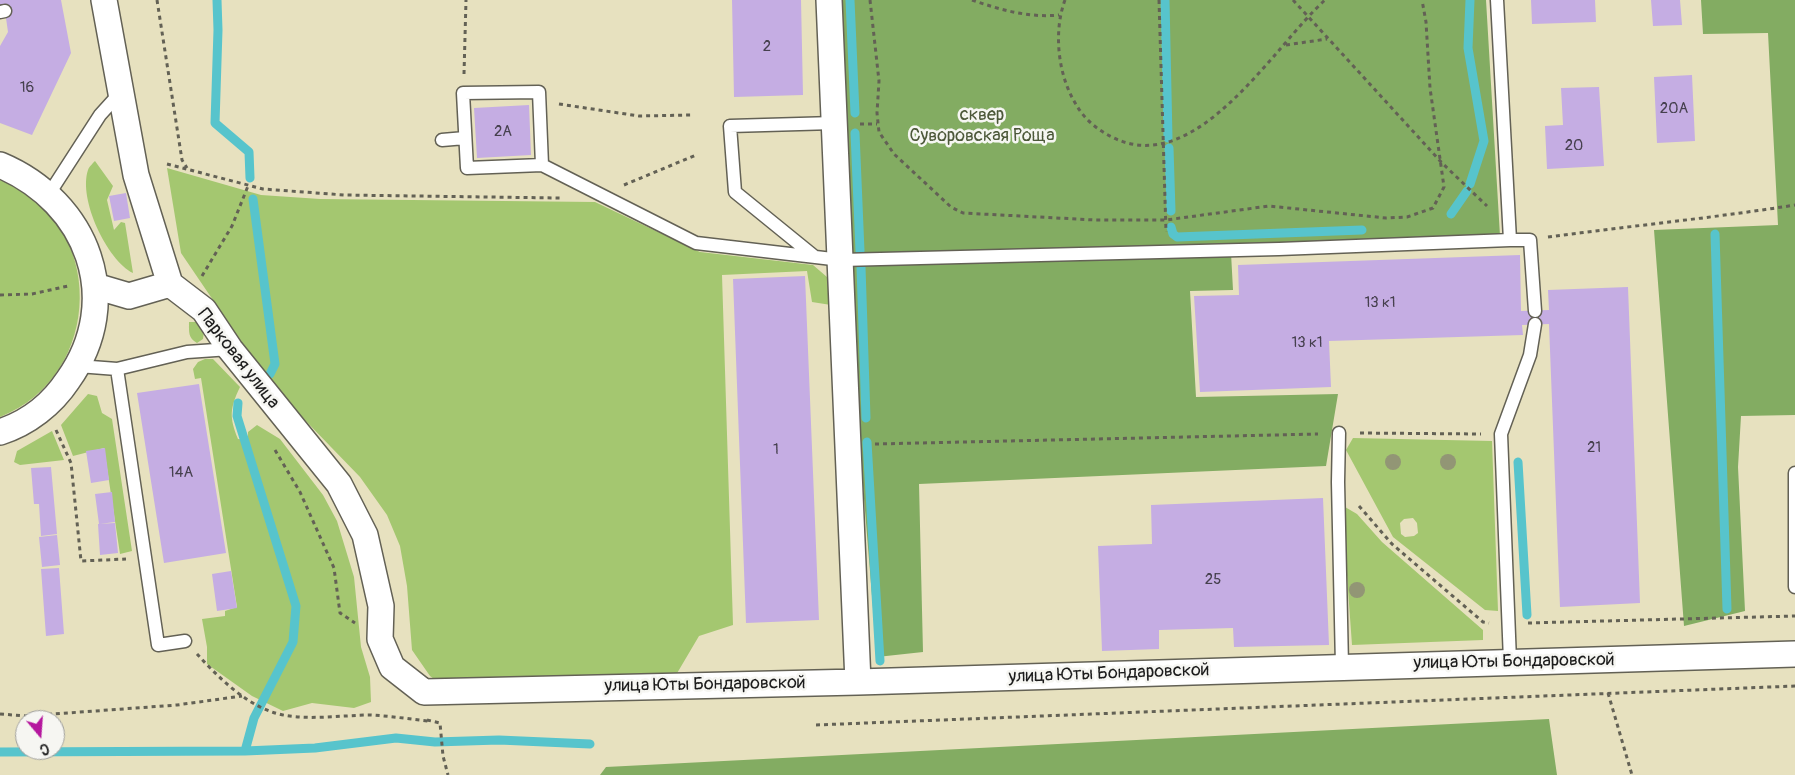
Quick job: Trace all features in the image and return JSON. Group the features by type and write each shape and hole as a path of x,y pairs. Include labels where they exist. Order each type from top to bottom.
{"street":[{"path":"94,286 129,296 170,284 136,175 119,94 104,0"},
{"path":"829,0 858,682"},
{"path":"0,165 24,176 49,194 71,220 83,244 94,286 92,327 78,366 60,392 38,413 11,429 0,432"},
{"name":"Парковая улица","path":"170,284 204,310 230,349 339,484 365,535 381,606 380,639 392,667 424,692"},
{"name":"улица Юты Бондаровской","path":"424,692 858,682 1342,666 1795,654"}],"lane":[{"path":"1497,0 1510,237"},
{"path":"542,165 538,92 463,93 466,168 542,165 696,243 841,260 1167,252 1510,237 1530,240 1535,311"},
{"path":"49,194 100,115 119,94"},
{"path":"815,257 734,192 730,126 834,123"},
{"path":"442,140 465,138"},
{"path":"1510,661 1501,434 1530,355 1535,324"},
{"path":"78,366 117,369 187,352 230,349"},
{"path":"117,369 158,645 185,641"},
{"path":"1339,433 1338,482 1342,666"},
{"path":"1795,473 1793,473 1795,588"}],"path":[{"path":"156,0 182,160 188,169"},
{"path":"463,93 466,0"},
{"path":"870,0 880,81 877,113 879,132 894,154 951,208 963,213 1095,220 1166,220 1269,206 1386,218 1407,217 1433,208 1440,199 1444,187 1430,88 1426,22 1422,0"},
{"path":"972,0 1017,13 1048,16 1060,15"},
{"path":"1065,0 1060,15 1059,45 1066,82 1082,114 1109,136 1127,145 1164,143 1186,134 1230,102 1285,45 1307,16 1325,0"},
{"path":"1159,0 1167,252"},
{"path":"1292,0 1442,163 1490,209 1510,237"},
{"path":"1285,45 1327,39"},
{"path":"539,101 639,116 692,115"},
{"path":"166,164 263,190 344,195 566,198 600,195 696,155"},
{"path":"200,280 232,226 248,186"},
{"path":"1530,240 1658,222 1730,216 1795,205"},
{"path":"0,295 32,294 70,285"},
{"path":"54,425 71,463 81,561 146,558"},
{"path":"849,445 1339,433 1501,434"},
{"path":"271,442 300,492 334,568 340,613 380,639"},
{"path":"1338,482 1392,544 1483,622 1496,624"},
{"path":"185,641 209,668 242,696 271,712 313,716 372,715 428,721"},
{"path":"816,725 1795,686"},
{"path":"1608,693 1632,775"},
{"path":"0,714 26,716 177,705 242,696"},
{"path":"441,728 443,756 448,775"}],"green space":[{"name":"сквер Суворовская Роща","path":"839,0 1486,0 1500,236 848,254"},
{"path":"1701,0 1795,0 1795,415 1741,416 1738,467 1745,611 1684,626 1654,230 1778,225 1768,33 1703,34"},
{"path":"95,161 113,186 107,200 114,230 121,222 125,223 133,273 123,266 105,242 91,212 86,182 88,170"},
{"path":"167,168 261,195 320,199 595,202 700,252 813,265 834,283 831,305 812,302 807,271 722,275 733,625 699,636 676,675 446,688 430,676 412,650 407,586 400,546 387,515 360,477 270,384 181,253"},
{"path":"0,180 35,200 60,228 75,262 80,298 75,335 59,368 35,397 0,417"},
{"path":"1231,253 1233,290 1190,291 1196,397 1338,394 1326,466 919,484 923,652 877,657 858,425 852,265"},
{"path":"189,322 198,322 204,332 203,339 197,343 189,332"},
{"path":"205,359 213,359 240,387 234,401 232,413 233,425 238,439 248,440 248,432 257,425 280,439 323,495 337,521 354,577 361,647 370,677 371,702 354,708 312,703 283,711 252,696 207,664 207,647 202,619 225,616 225,611 237,607 201,378 195,379 193,369 198,362"},
{"path":"88,394 97,396 102,413 112,419 132,551 120,554 104,448 73,456 61,425"},
{"path":"52,431 64,460 20,465 14,462 17,451"},
{"path":"1353,438 1492,441 1498,611 1485,610 1393,537 1346,450","holes":["1413,518 1417,523 1418,533 1414,536 1405,537 1401,534 1400,523 1404,519"]},
{"path":"1345,507 1357,514 1382,542 1483,630 1483,640 1352,645 1344,534"},
{"path":"1549,719 1557,775 600,775 606,767"}],"building":[{"path":"0,0 61,0 71,53 32,135 0,123 0,46 8,32 5,11 0,7"},
{"path":"732,0 801,0 803,95 734,97"},
{"path":"1531,0 1595,0 1596,22 1532,24"},
{"path":"1651,0 1680,0 1682,25 1653,26"},
{"path":"1692,75 1695,141 1657,143 1654,77"},
{"path":"1599,87 1604,166 1547,169 1545,126 1563,125 1561,88"},
{"path":"529,105 531,155 477,158 474,108"},
{"path":"126,193 130,218 114,221 109,196"},
{"path":"1520,255 1521,311 1549,310 1548,290 1628,287 1640,603 1560,607 1549,324 1522,325 1523,335 1329,341 1331,387 1200,392 1194,296 1239,295 1238,265"},
{"path":"805,276 819,620 746,623 733,279"},
{"path":"199,384 226,553 164,563 137,393"},
{"path":"105,448 109,480 91,483 86,451"},
{"path":"51,467 57,534 41,536 39,504 34,504 31,468"},
{"path":"112,492 115,522 99,524 95,494"},
{"path":"1323,498 1329,645 1234,647 1233,628 1159,630 1159,649 1102,651 1098,546 1152,544 1151,505"},
{"path":"115,523 118,553 100,555 98,524"},
{"path":"57,535 60,565 42,567 39,537"},
{"path":"59,568 64,634 46,636 41,569"},
{"path":"231,571 237,608 217,611 212,574"}],"waterway":[{"path":"217,0 215,123 249,152 250,178"},
{"path":"850,0 855,113"},
{"path":"1165,0 1168,138"},
{"path":"1470,0 1468,48 1484,141 1470,184"},
{"path":"855,133 860,251"},
{"path":"1169,148 1171,211"},
{"path":"1451,214 1467,191"},
{"path":"253,199 275,364 270,374"},
{"path":"1171,227 1173,234 1177,237 1362,230"},
{"path":"1715,234 1727,609"},
{"path":"861,267 866,418"},
{"path":"238,403 237,416 296,606 293,642 254,718 245,751"},
{"path":"867,442 880,661"},
{"path":"1518,462 1527,615"},
{"path":"0,752 245,751 315,748 396,738 435,742 499,740 590,744"}]}
